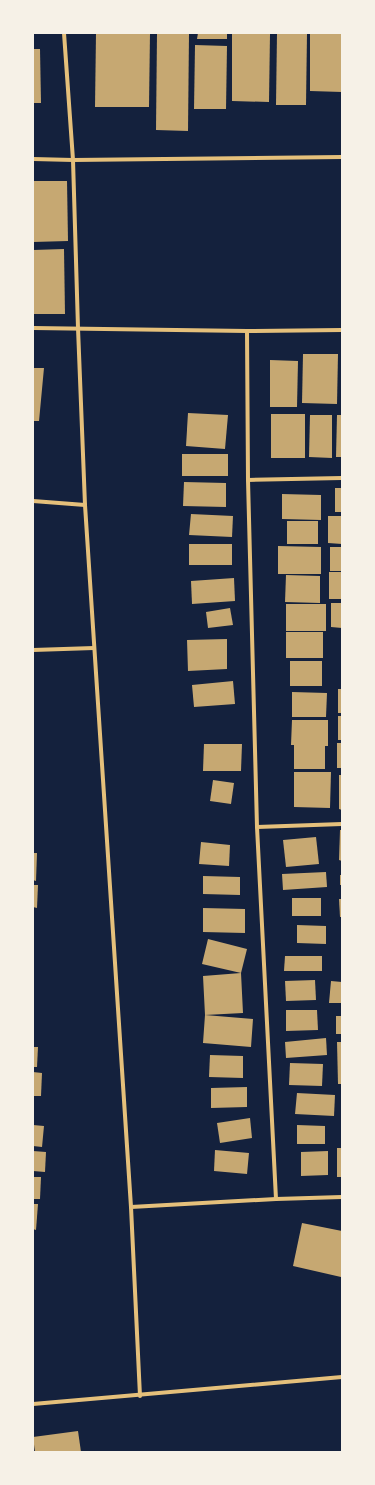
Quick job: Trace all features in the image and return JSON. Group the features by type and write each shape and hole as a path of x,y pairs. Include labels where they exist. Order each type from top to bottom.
{"street":[{"path":"64,33 73,160 78,328 94,648 131,1207 140,1396"},
{"path":"33,159 73,160 342,157"},
{"path":"33,328 246,331 342,330"},
{"path":"246,331 256,827 276,1199"},
{"path":"248,480 342,478"},
{"path":"33,501 86,504"},
{"path":"33,650 94,648"},
{"path":"256,827 342,824"},
{"path":"131,1207 342,1197"},
{"path":"33,1404 140,1396 342,1377"}],"building":[{"path":"96,33 150,33 149,107 95,107"},
{"path":"157,33 189,33 188,131 156,130"},
{"path":"198,33 227,33 227,39 197,39"},
{"path":"277,33 307,33 306,105 276,105"},
{"path":"310,33 342,33 342,92 310,91"},
{"path":"232,34 270,34 269,102 232,101"},
{"path":"195,45 227,46 226,109 194,109"},
{"path":"33,49 40,49 41,103 33,103"},
{"path":"33,181 67,181 68,241 33,242"},
{"path":"64,249 65,314 33,314 33,250"},
{"path":"303,354 338,354 337,404 302,403"},
{"path":"270,360 298,361 297,407 270,407"},
{"path":"33,368 44,368 39,421 33,421"},
{"path":"188,413 228,415 225,449 186,446"},
{"path":"271,414 305,414 305,458 271,458"},
{"path":"310,415 332,415 332,458 309,457"},
{"path":"337,415 342,415 342,457 336,457"},
{"path":"182,454 228,454 228,476 182,476"},
{"path":"184,482 226,483 226,507 183,506"},
{"path":"335,488 342,488 342,512 335,512"},
{"path":"282,494 321,495 321,520 282,519"},
{"path":"191,514 233,516 232,537 189,535"},
{"path":"328,516 342,516 342,544 328,543"},
{"path":"287,521 318,521 318,544 287,544"},
{"path":"189,544 232,544 232,565 189,565"},
{"path":"278,546 321,547 321,574 278,574"},
{"path":"330,547 342,547 342,571 330,571"},
{"path":"329,572 342,572 342,599 329,599"},
{"path":"286,575 320,576 320,603 285,602"},
{"path":"234,578 235,601 192,604 191,581"},
{"path":"331,603 342,603 342,628 331,627"},
{"path":"286,604 326,604 326,631 286,631"},
{"path":"230,608 233,625 208,628 206,612"},
{"path":"286,632 323,632 323,658 286,658"},
{"path":"227,639 227,669 188,671 187,640"},
{"path":"290,661 322,661 322,686 290,686"},
{"path":"233,681 235,704 194,707 192,685"},
{"path":"338,689 342,689 342,713 338,713"},
{"path":"292,692 327,693 326,717 292,717"},
{"path":"338,716 342,716 342,740 338,740"},
{"path":"292,720 328,720 328,746 325,746 325,769 294,769 294,745 291,745"},
{"path":"337,743 342,743 342,768 337,768"},
{"path":"204,744 242,744 241,771 203,771"},
{"path":"294,772 331,772 330,808 294,807"},
{"path":"339,775 342,775 342,810 339,809"},
{"path":"213,780 234,783 231,804 210,801"},
{"path":"340,830 342,830 342,861 339,860"},
{"path":"316,837 319,864 286,867 283,840"},
{"path":"201,842 230,845 229,866 199,864"},
{"path":"33,853 37,853 36,881 33,880"},
{"path":"326,872 327,887 283,890 282,874"},
{"path":"340,875 342,875 342,885 340,885"},
{"path":"203,876 240,877 240,895 203,894"},
{"path":"33,885 38,885 37,908 33,907"},
{"path":"292,898 321,898 321,916 292,916"},
{"path":"339,899 342,899 342,917 340,917"},
{"path":"203,908 245,909 245,933 203,932"},
{"path":"297,925 326,926 326,944 297,943"},
{"path":"208,939 247,949 241,973 202,964"},
{"path":"285,956 322,956 322,971 284,971"},
{"path":"241,973 243,1013 205,1015 203,976"},
{"path":"315,980 316,1000 286,1001 285,981"},
{"path":"331,981 342,982 342,1003 329,1003"},
{"path":"286,1010 317,1010 318,1030 286,1031"},
{"path":"205,1015 253,1019 251,1047 203,1043"},
{"path":"336,1016 342,1016 342,1034 336,1034"},
{"path":"326,1038 327,1055 286,1058 285,1042"},
{"path":"337,1042 342,1042 342,1084 338,1084"},
{"path":"33,1047 38,1047 37,1067 33,1067"},
{"path":"210,1055 243,1056 243,1078 209,1077"},
{"path":"290,1063 323,1064 322,1086 289,1085"},
{"path":"33,1072 42,1073 41,1096 33,1096"},
{"path":"247,1087 247,1107 211,1108 211,1088"},
{"path":"297,1093 335,1095 334,1116 295,1114"},
{"path":"250,1118 252,1138 220,1143 217,1123"},
{"path":"33,1125 44,1126 42,1147 33,1146"},
{"path":"297,1125 325,1126 325,1144 297,1144"},
{"path":"337,1148 342,1148 342,1177 337,1177"},
{"path":"215,1150 249,1153 247,1174 214,1171"},
{"path":"33,1151 46,1152 45,1172 33,1171"},
{"path":"328,1151 328,1175 301,1176 301,1152"},
{"path":"33,1177 41,1177 40,1199 33,1199"},
{"path":"33,1204 38,1204 36,1230 33,1229"},
{"path":"302,1223 342,1231 341,1277 293,1266"},
{"path":"78,1431 81,1452 35,1452 33,1437"}]}
